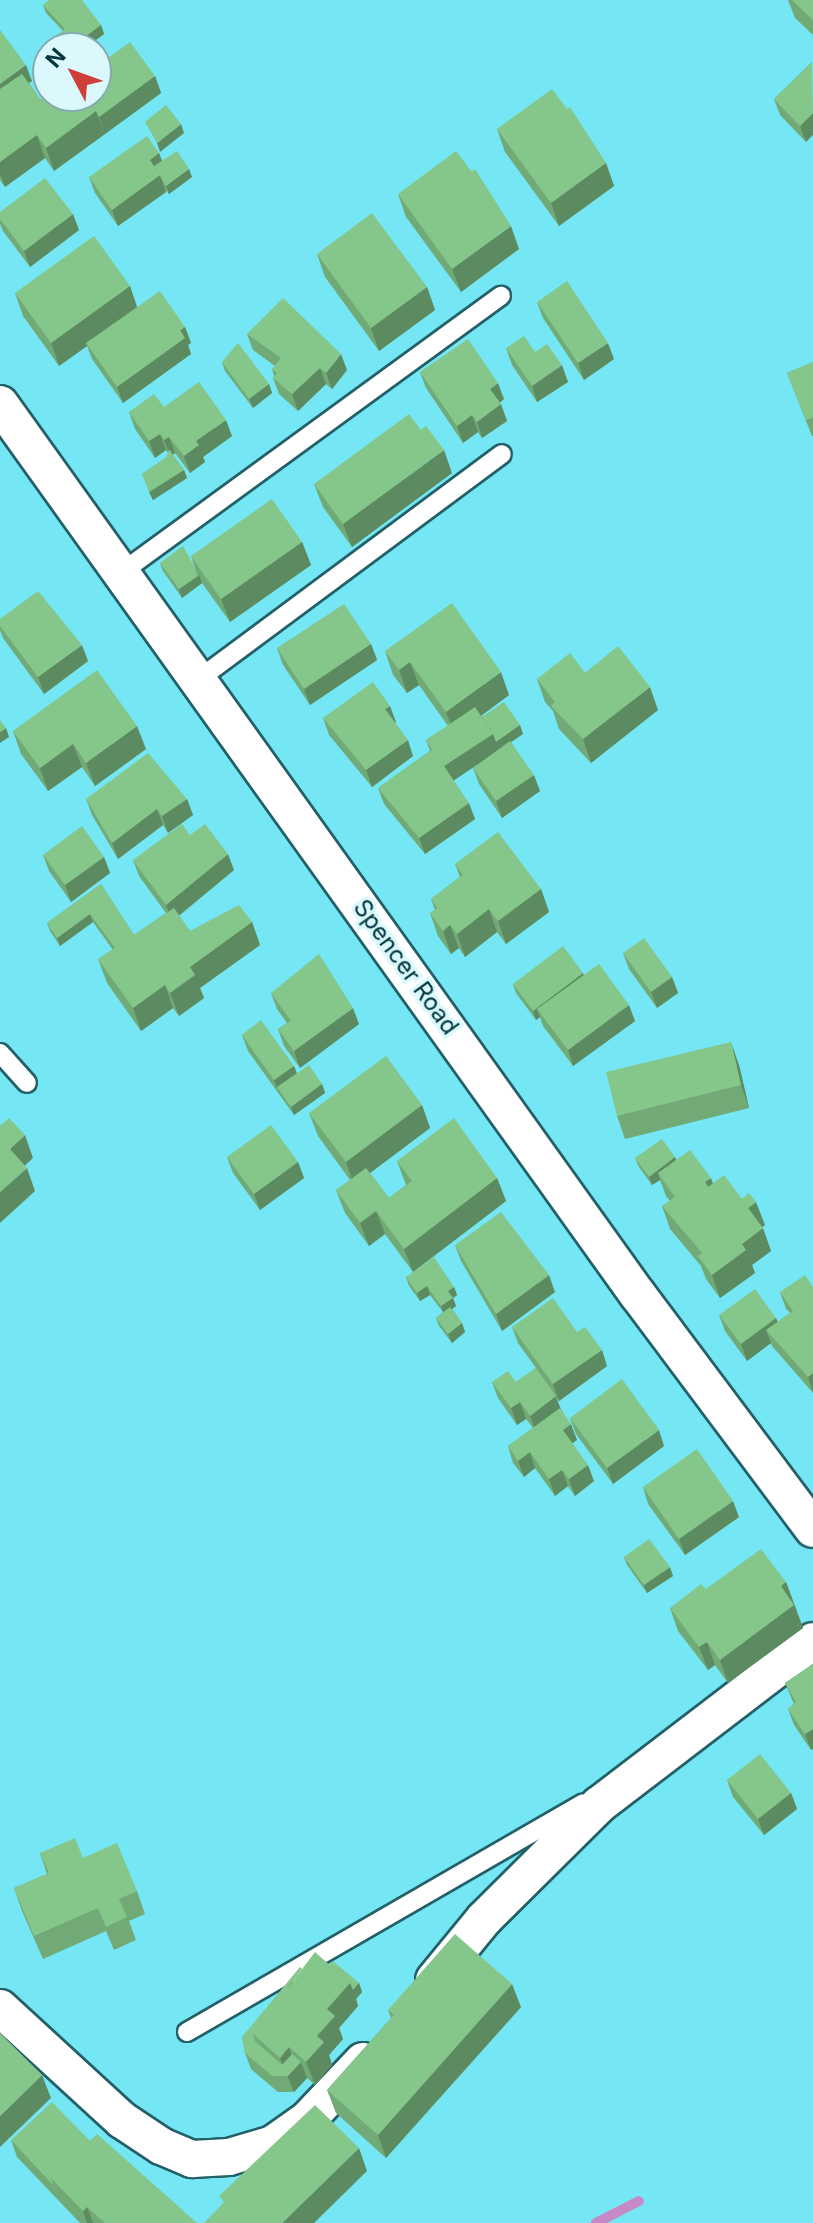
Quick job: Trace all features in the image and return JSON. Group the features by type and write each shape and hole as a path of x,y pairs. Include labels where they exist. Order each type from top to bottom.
{"street":[{"name":"Spencer Road","path":"0,404 638,1295 813,1529"},
{"path":"0,2008 122,2120 161,2146 192,2159 229,2157 273,2144 308,2119 397,2024 531,1870 649,1764 813,1641"}],"lane":[{"path":"122,572 501,296"},
{"path":"199,679 502,454"},
{"path":"0,1053 27,1083"},
{"path":"187,2032 649,1764"}],"building":[{"path":"49,0 82,0 101,25 92,32 61,32 65,29 43,5"},
{"path":"792,0 813,0 813,20"},
{"path":"0,30 26,65 0,84"},
{"path":"130,42 155,76 112,107 112,55"},
{"path":"812,62 813,113 800,126 774,99"},
{"path":"22,74 32,88 32,112 95,112 46,148 37,135 0,162 0,89"},
{"path":"552,89 567,109 570,107 606,163 551,203 497,129"},
{"path":"166,105 181,124 157,143 145,122"},
{"path":"147,136 159,153 150,160 160,175 112,210 89,177"},
{"path":"177,151 189,169 166,186 154,166"},
{"path":"456,151 472,172 475,169 511,226 452,269 398,194"},
{"path":"45,178 73,214 24,251 0,219 0,212"},
{"path":"372,213 427,287 371,328 317,254"},
{"path":"94,236 130,286 51,343 15,293"},
{"path":"567,281 608,343 578,363 537,302"},
{"path":"160,291 185,327 180,330 185,338 117,387 86,343"},
{"path":"283,298 341,354 326,373 320,368 292,394 273,378 277,373 272,369 281,358 247,334"},
{"path":"524,336 535,352 547,344 562,365 532,386 506,348"},
{"path":"468,339 498,383 490,389 501,404 477,422 472,415 457,426 420,372"},
{"path":"238,343 269,384 249,399 222,362"},
{"path":"813,362 813,417 806,420 787,373"},
{"path":"199,382 226,420 196,441 199,445 184,456 169,437 164,440 160,434 149,441 129,412 154,394 164,407"},
{"path":"409,414 421,430 426,426 444,450 343,524 314,484"},
{"path":"169,449 184,470 149,492 142,474 167,457"},
{"path":"272,499 302,542 221,599 191,556"},
{"path":"183,546 198,576 179,589 160,563"},
{"path":"38,591 82,645 38,677 0,626 0,619"},
{"path":"452,603 501,672 446,712 410,662 399,670 385,651"},
{"path":"344,604 371,644 304,689 277,648"},
{"path":"618,646 650,687 583,739 551,706 555,702 537,679 570,653 585,673"},
{"path":"97,670 137,726 86,763 73,744 40,768 13,731"},
{"path":"373,682 390,706 385,709 408,740 366,770 323,718"},
{"path":"504,702 520,725 496,742 482,717"},
{"path":"475,707 493,734 444,766 469,803 419,838 378,788 432,750 426,740"},
{"path":"510,741 534,775 496,801 473,768"},
{"path":"148,753 187,799 162,816 157,809 112,843 86,799"},
{"path":"182,824 190,835 205,824 228,854 166,905 133,860"},
{"path":"82,826 104,857 65,885 43,855"},
{"path":"498,832 541,889 498,921 489,909 457,934 450,925 443,931 430,913 437,908 431,899 463,875 455,864"},
{"path":"101,884 134,935 115,948 90,914 57,938 47,923"},
{"path":"239,905 252,922 190,967 195,975 170,993 165,985 133,1008 98,959 174,908 190,931"},
{"path":"644,938 672,977 651,992 623,953"},
{"path":"563,946 583,973 533,1011 513,984"},
{"path":"319,954 353,1008 294,1051 278,1029 291,1021 271,993"},
{"path":"599,964 629,1005 568,1050 537,1009"},
{"path":"261,1020 294,1066 274,1080 242,1035"},
{"path":"731,1042 741,1085 617,1116 606,1072"},
{"path":"386,1056 422,1105 346,1162 309,1113"},
{"path":"309,1065 322,1084 291,1107 277,1087"},
{"path":"9,1118 25,1135 10,1149 27,1168 0,1192 0,1126"},
{"path":"454,1118 497,1178 404,1249 376,1211 360,1223 336,1190 366,1168 389,1198 412,1181 397,1161"},
{"path":"271,1125 298,1162 254,1194 227,1157"},
{"path":"662,1139 675,1157 649,1177 635,1158"},
{"path":"690,1150 711,1178 705,1182 708,1187 724,1175 742,1199 749,1193 756,1202 748,1208 763,1228 742,1244 746,1250 712,1275 698,1256 702,1253 662,1206 675,1197 658,1173"},
{"path":"501,1212 549,1275 496,1314 455,1245"},
{"path":"434,1257 454,1287 448,1291 453,1298 441,1306 427,1286 417,1293 406,1277"},
{"path":"805,1275 813,1287 813,1373 808,1377 766,1330 793,1311 780,1292"},
{"path":"755,1289 776,1318 741,1344 719,1315"},
{"path":"553,1298 577,1332 585,1327 602,1350 553,1384 512,1327"},
{"path":"450,1307 462,1323 448,1334 436,1318"},
{"path":"536,1368 556,1396 530,1416 520,1402 511,1408 492,1382 508,1371 516,1382"},
{"path":"622,1379 659,1430 607,1468 570,1418"},
{"path":"560,1408 571,1424 563,1430 588,1465 569,1479 562,1470 549,1479 530,1452 518,1461 508,1446"},
{"path":"697,1449 733,1501 679,1539 643,1487"},
{"path":"649,1539 670,1567 644,1585 624,1557"},
{"path":"761,1549 786,1582 781,1586 794,1605 720,1660 707,1642 699,1647 670,1608 701,1584 706,1589"},
{"path":"813,1664 813,1729 805,1734 788,1709 796,1702 785,1683"},
{"path":"760,1754 791,1793 758,1819 727,1780"},
{"path":"75,1838 83,1858 117,1843 137,1891 119,1899 127,1917 106,1927 98,1908 34,1936 14,1888 49,1873 40,1853"},
{"path":"455,1934 512,1984 378,2135 327,2090 394,2015 388,2010"},
{"path":"315,1952 350,1983 327,2009 335,2016 317,2036 324,2042 306,2062 289,2047 280,2058 253,2034"},
{"path":"333,1961 359,1983 353,1990 350,1983 330,1965"},
{"path":"300,1967 302,1969 253,2034 255,2041 282,2065 292,2054 301,2062 288,2076 272,2076 245,2053 242,2037"},
{"path":"0,2033 42,2075 0,2116"},
{"path":"52,2102 90,2141 51,2178 53,2185 11,2140"},
{"path":"315,2105 359,2148 282,2223 204,2223 224,2202 219,2196"},
{"path":"97,2134 197,2223 105,2223 87,2207 83,2211 51,2178"}],"waterway":[{"path":"596,2223 639,2201"}]}
